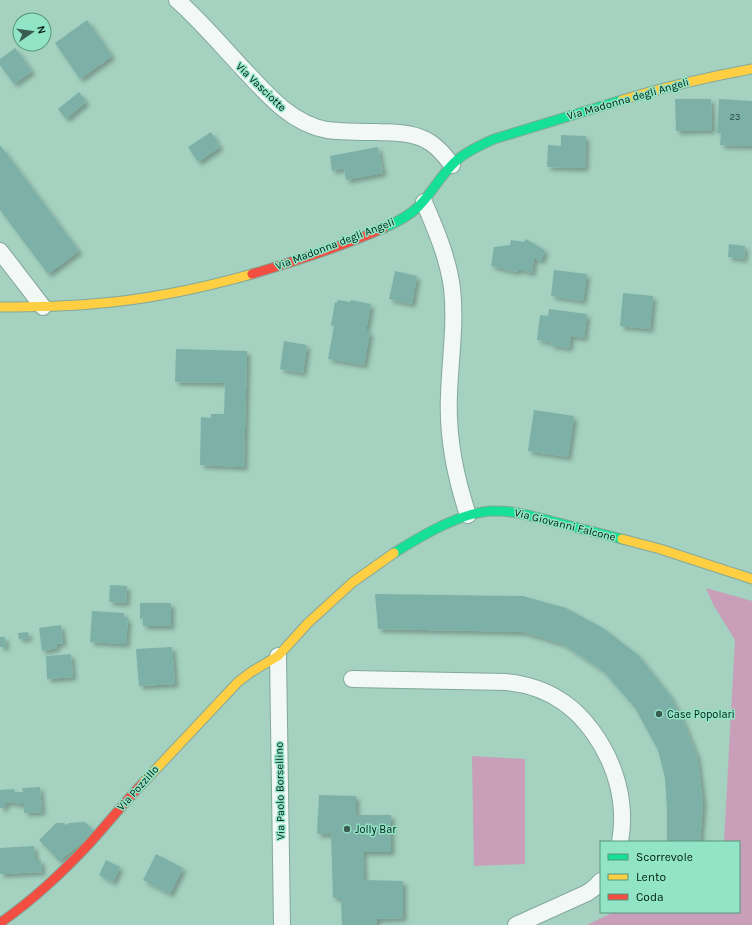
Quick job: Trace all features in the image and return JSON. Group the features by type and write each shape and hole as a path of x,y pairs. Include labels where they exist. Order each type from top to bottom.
{"street":[{"name":"Via Vasciotte","path":"177,0 192,14 253,80 275,102 293,116 307,124 327,130 413,135 436,146 452,165"},
{"name":"Via Madonna degli Angeli","path":"0,307 43,307 128,301 236,279 303,258 403,219 424,202 452,165 464,154 485,142 506,134 654,90 752,69"},
{"path":"424,202 443,248 452,289 453,311 448,397 449,431 456,475 468,515"},
{"path":"0,250 43,307"},
{"name":"Via Giovanni Falcone","path":"278,656 308,623 330,602 376,565 400,549 450,522 468,515 490,511 505,511 523,514 660,549 752,578"},
{"name":"Via Pozzillo","path":"0,923 27,904 62,872 90,843 123,804 232,688 257,668 278,656"},
{"name":"Via Paolo Borsellino","path":"278,656 282,925"},
{"path":"352,679 518,683 538,689 560,700 571,708 585,722 607,754 616,778 621,800 622,825 620,841"},
{"path":"516,925 587,893 600,882"}],"shaded area":[{"path":"706,588 752,601 752,925 587,925 612,913 740,913 740,841 724,841 735,640 713,604"},
{"path":"472,756 525,759 525,864 474,866"}],"building":[{"path":"87,20 112,56 80,79 55,43"},
{"path":"12,50 12,52 18,52 32,71 14,84 0,65 0,59"},
{"path":"79,92 86,102 66,119 58,109"},
{"path":"675,99 711,99 712,130 676,131"},
{"path":"719,99 752,101 752,146 720,145 721,133 717,133"},
{"path":"211,132 220,147 198,162 188,147"},
{"path":"561,135 586,136 585,168 547,167 548,145 561,146"},
{"path":"0,145 79,251 48,274 0,210"},
{"path":"378,147 383,173 346,180 344,168 332,171 330,156"},
{"path":"526,239 545,250 541,261 534,258 532,273 518,269 517,272 491,266 494,247 510,245 511,240 524,242"},
{"path":"729,244 745,246 744,259 728,257"},
{"path":"554,270 587,274 583,301 551,296"},
{"path":"395,271 417,276 412,304 389,299"},
{"path":"623,293 653,296 650,329 620,326"},
{"path":"338,300 350,302 351,300 371,304 366,331 370,332 364,365 328,359 334,326 331,325 335,302 337,303"},
{"path":"549,309 587,314 584,338 571,336 569,348 550,345 551,342 537,340 540,315 548,316"},
{"path":"284,341 307,345 303,373 280,369"},
{"path":"176,349 247,351 244,467 200,465 201,417 211,418 211,414 224,414 225,383 175,382"},
{"path":"534,410 574,416 568,457 528,451"},
{"path":"110,585 127,586 126,603 109,602"},
{"name":"Case Popolari","path":"375,594 523,596 566,608 603,628 638,655 669,694 683,721 697,756 703,802 700,841 667,841 665,778 658,750 635,708 603,671 563,644 523,632 378,629"},
{"path":"140,603 171,603 171,626 143,626 143,618 140,619"},
{"path":"92,611 124,613 124,618 128,618 126,644 90,642"},
{"path":"61,625 63,643 56,644 57,648 42,651 39,628"},
{"path":"28,632 29,638 19,639 18,633"},
{"path":"0,637 5,637 6,647 0,647"},
{"path":"172,647 175,684 139,686 136,649"},
{"path":"71,654 73,677 47,679 46,656"},
{"path":"40,787 42,812 24,813 24,804 15,804 15,802 5,803 5,808 0,808 0,790 14,789 15,792 23,792 22,788"},
{"path":"319,795 356,796 356,815 391,815 391,852 363,852 364,880 403,881 403,918 377,919 377,925 342,925 341,898 333,898 331,834 317,834"},
{"path":"85,822 95,832 59,861 39,840 56,823 64,823 66,825 69,823"},
{"path":"34,846 35,860 41,860 42,872 0,874 0,848"},
{"path":"156,854 183,868 170,894 143,880"},
{"path":"106,860 120,867 113,882 99,875"}],"traffic: fast":[{"path":"384,228 414,211 423,202 451,165 474,148 494,139 622,100"},
{"path":"394,553 441,526 466,516 491,511 507,511 522,514 622,539"}],"traffic: slow":[{"path":"622,100 719,75 752,69"},
{"path":"0,307 68,306 132,300 192,289 252,274"},
{"path":"622,539 660,549 752,579"},
{"path":"142,784 238,682 251,672 278,656 308,623 353,582 394,553"}],"traffic: jam":[{"path":"252,274 318,253 384,228"},
{"path":"0,923 47,886 89,844 142,784"}],"place":[{"name":"Case Popolari","path":"659,714"},
{"name":"Jolly Bar","path":"347,829"}]}
